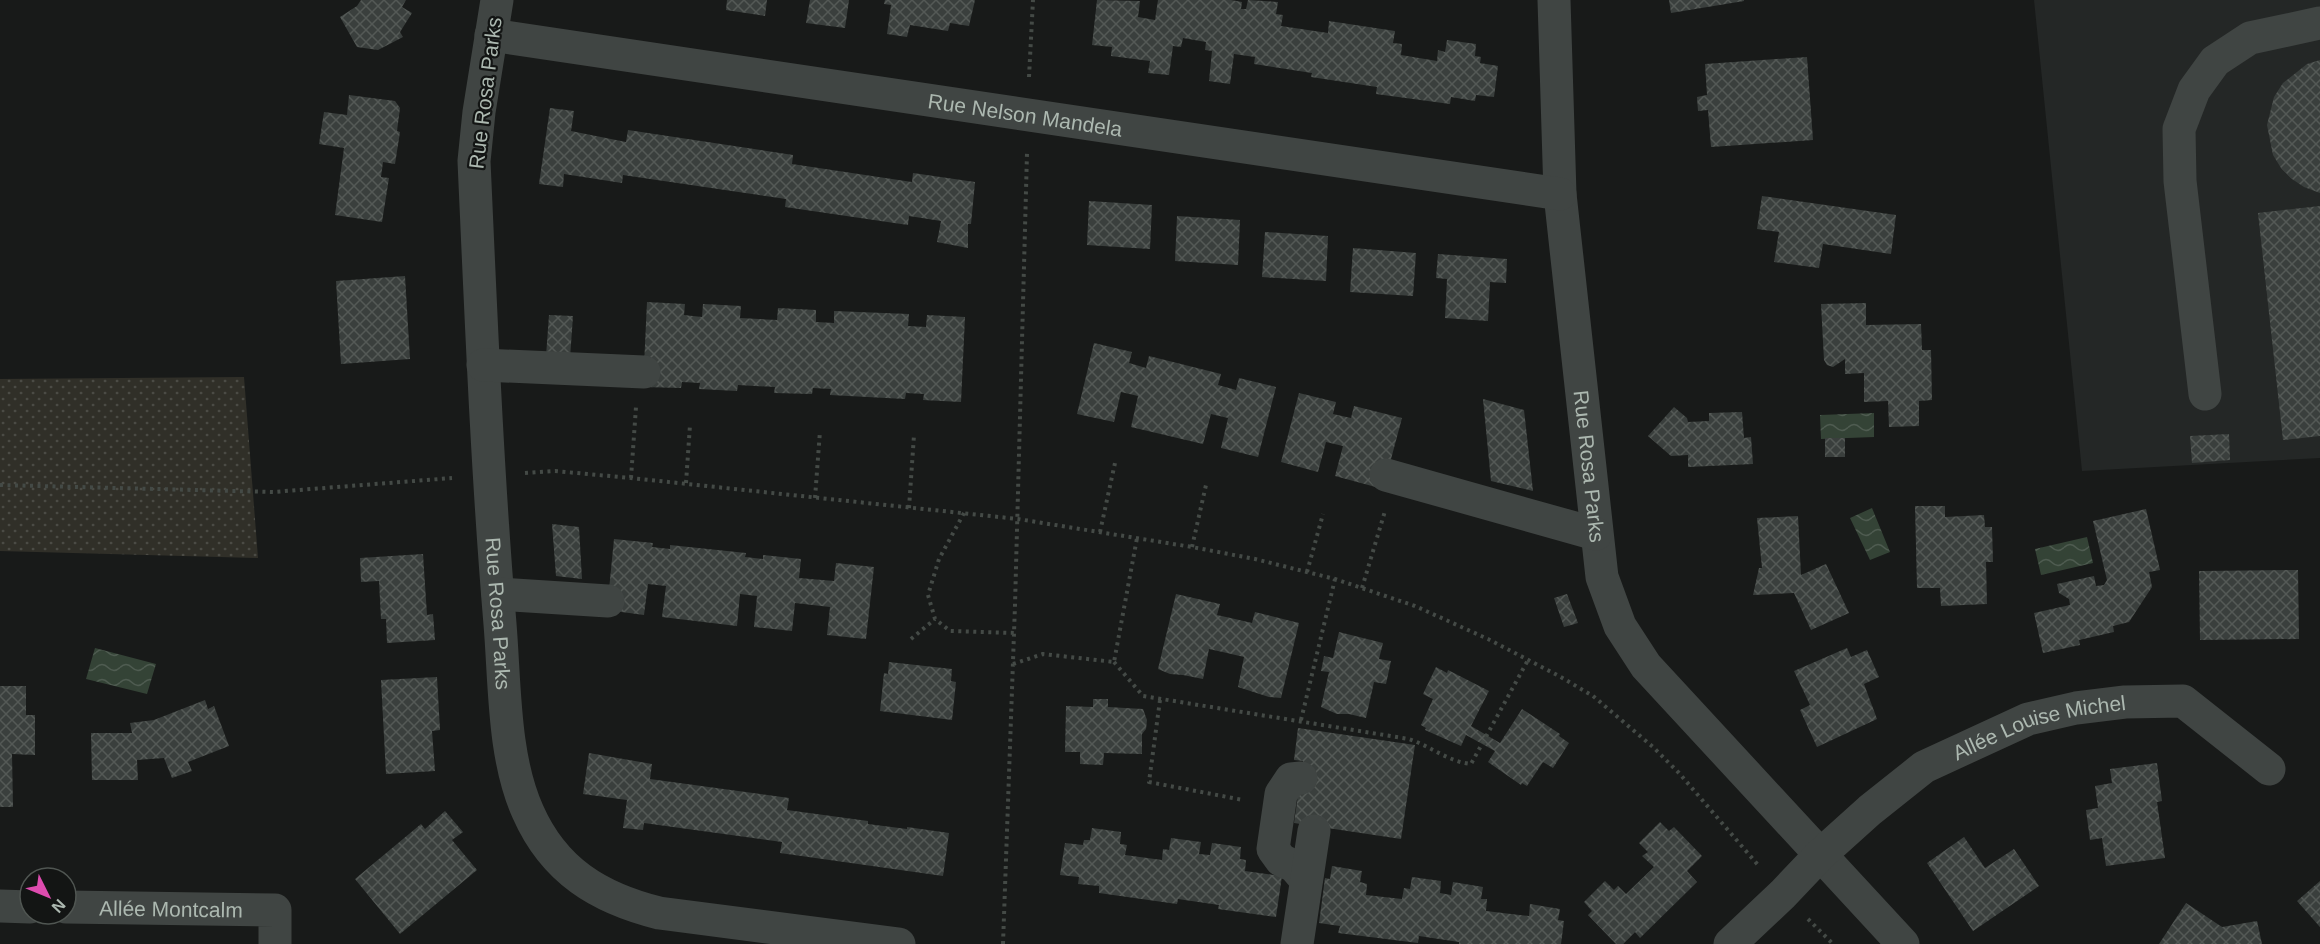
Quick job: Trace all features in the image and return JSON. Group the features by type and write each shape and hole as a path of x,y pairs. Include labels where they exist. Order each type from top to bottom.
{"street":[{"name":"Rue Rosa Parks","path":"497,0 479,112 474,161 483,365 498,594 509,732 519,788 539,833 574,876 600,893 630,906 659,913 899,944"},
{"name":"Rue Rosa Parks","path":"1554,0 1560,194 1596,534 1602,577 1620,626 1646,666 1903,944"},
{"path":"2205,394 2180,181 2179,129 2194,90 2215,61 2250,38 2320,23"},
{"name":"Rue Nelson Mandela","path":"491,35 1560,194"},
{"path":"483,365 641,372"},
{"path":"1390,476 1596,534"},
{"path":"498,594 608,601"},
{"name":"Allée Louise Michel","path":"1820,855 1870,810 1924,767 2028,719 2076,708 2125,702 2183,701 2269,769"},
{"path":"1301,777 1291,779 1281,794 1274,849 1281,860 1294,866 1306,880"},
{"path":"1298,937 1314,831"},
{"path":"1730,944 1820,855"},
{"path":"0,906 18,907"},
{"name":"Allée Montcalm","path":"78,907 275,910 275,944"}],"path":[{"path":"1003,944 1015,633 1027,159"},
{"path":"631,478 641,372"},
{"path":"686,483 690,425"},
{"path":"815,498 820,431"},
{"path":"909,507 914,435"},
{"path":"1100,532 1115,463"},
{"path":"0,485 273,492 555,471 1018,519 1255,559 1335,579 1415,606 1528,660 1593,696 1653,747 1679,773 1783,894"},
{"path":"1362,588 1390,476"},
{"path":"1192,547 1206,485"},
{"path":"964,513 939,559 928,595 935,619 950,631 1015,633"},
{"path":"1307,572 1323,514"},
{"path":"1114,662 1137,538"},
{"path":"1301,720 1335,579"},
{"path":"911,639 935,619"},
{"path":"1013,664 1043,654 1114,662 1143,696 1409,739 1424,744 1460,763 1471,764 1528,660"},
{"path":"1160,700 1149,782 1252,802"}],"shaded area":[{"path":"2034,0 2320,0 2320,458 2082,471"},
{"path":"244,377 258,558 0,551 0,379"}],"water":[{"path":"1874,413 1874,437 1821,439 1820,415"},
{"path":"1872,508 1890,552 1870,560 1850,518"},
{"path":"2087,537 2093,563 2041,575 2035,549"},
{"path":"95,648 156,664 147,694 86,679"}],"building":[{"path":"361,0 406,0 402,7 412,13 400,32 403,37 378,50 357,47 340,17 357,6"},
{"path":"727,0 767,0 765,16 726,10"},
{"path":"810,0 849,0 845,28 806,23"},
{"path":"885,0 975,0 969,26 950,23 948,31 910,25 907,37 887,34 891,5 884,4"},
{"path":"1097,0 1140,1 1138,17 1155,20 1158,0 1231,0 1242,2 1241,9 1246,9 1248,0 1278,2 1276,14 1283,15 1281,26 1328,33 1329,21 1395,31 1393,43 1402,44 1401,55 1437,61 1438,50 1445,52 1447,40 1476,44 1475,56 1481,57 1480,63 1498,66 1494,97 1476,95 1475,101 1451,97 1450,104 1376,94 1377,87 1311,77 1312,73 1254,64 1255,57 1234,54 1230,84 1209,81 1212,51 1205,50 1206,42 1183,38 1181,47 1173,46 1169,75 1148,73 1150,61 1111,56 1112,47 1092,45"},
{"path":"1669,0 1744,0 1744,1 1671,13"},
{"path":"1807,57 1813,140 1711,147 1708,110 1698,111 1697,97 1707,95 1705,64"},
{"path":"2320,60 2320,193 2304,187 2281,168 2273,155 2267,125 2274,97 2283,83 2307,64"},
{"path":"349,95 395,101 400,108 397,131 400,132 395,164 383,162 381,177 389,178 382,222 335,215 344,148 319,144 324,112 347,115"},
{"path":"550,108 574,111 571,131 626,142 628,130 793,155 792,164 912,182 913,173 975,182 971,224 968,224 968,248 937,242 941,221 909,216 908,225 785,207 786,199 623,175 622,183 564,174 563,187 539,184"},
{"path":"1762,196 1896,215 1891,254 1823,244 1819,268 1774,262 1779,232 1757,229"},
{"path":"1089,201 1152,205 1150,249 1087,245"},
{"path":"2320,206 2320,436 2283,440 2258,213"},
{"path":"1177,216 1240,220 1238,265 1175,261"},
{"path":"1265,232 1328,236 1326,281 1262,277"},
{"path":"1353,248 1416,253 1413,296 1350,292"},
{"path":"1438,254 1507,259 1506,283 1490,282 1488,321 1445,318 1447,279 1436,278"},
{"path":"405,276 410,359 341,364 336,281"},
{"path":"647,302 685,304 684,315 702,317 703,304 741,306 740,318 777,320 778,308 816,310 816,322 834,323 834,311 909,314 908,326 926,327 927,315 965,317 961,402 923,400 924,394 906,393 905,399 830,395 831,389 813,388 812,394 774,393 775,387 738,385 737,391 699,389 700,383 682,382 681,388 643,387"},
{"path":"1866,303 1866,325 1921,324 1922,350 1931,350 1932,400 1919,401 1919,426 1889,427 1888,401 1864,402 1864,373 1845,374 1845,359 1833,367 1827,365 1824,360 1821,304"},
{"path":"549,315 573,316 570,358 546,356"},
{"path":"1094,343 1132,352 1129,363 1146,368 1149,356 1221,374 1218,385 1236,390 1239,378 1276,387 1258,457 1221,448 1228,418 1211,414 1203,444 1131,427 1138,396 1121,392 1114,422 1077,414"},
{"path":"1299,393 1336,402 1333,414 1351,418 1354,406 1402,418 1383,489 1335,476 1343,446 1326,442 1318,472 1281,462"},
{"path":"1483,399 1524,410 1533,491 1491,481"},
{"path":"1674,407 1687,418 1688,422 1709,421 1709,413 1742,412 1744,438 1751,437 1753,464 1688,467 1688,455 1671,456 1648,436"},
{"path":"2229,434 2230,460 2192,463 2190,436"},
{"path":"1825,438 1845,438 1845,457 1825,457"},
{"path":"1915,506 1945,506 1945,517 1984,515 1985,527 1992,527 1993,562 1986,562 1987,604 1941,606 1940,588 1917,588"},
{"path":"2146,509 2160,570 2149,572 2152,587 2129,622 2113,626 2114,632 2079,640 2080,645 2043,653 2034,613 2070,605 2069,599 2059,593 2057,584 2094,576 2096,586 2104,585 2107,580 2093,521"},
{"path":"1798,516 1801,575 1826,564 1849,613 1811,630 1794,593 1753,595 1759,568 1762,568 1757,518"},
{"path":"552,524 579,527 582,579 556,576"},
{"path":"614,539 653,543 652,547 670,549 670,545 746,553 745,557 763,559 763,555 801,559 799,578 834,581 836,563 874,567 866,639 827,635 830,607 795,603 792,631 754,627 757,596 740,594 737,626 662,617 666,586 648,584 644,615 607,610"},
{"path":"423,554 427,615 433,614 435,640 387,643 386,619 381,619 379,581 361,582 360,558"},
{"path":"2298,570 2299,639 2200,640 2199,571"},
{"path":"1176,594 1220,604 1217,615 1252,623 1255,612 1299,623 1281,698 1269,697 1238,687 1244,657 1209,649 1203,679 1170,674 1158,669"},
{"path":"1567,594 1578,623 1564,627 1554,598"},
{"path":"1339,632 1383,643 1379,659 1391,661 1386,684 1374,682 1366,718 1337,714 1321,707 1329,672 1321,671 1324,656 1333,658"},
{"path":"1847,648 1851,657 1867,650 1879,677 1864,684 1877,719 1817,747 1800,710 1810,705 1794,671"},
{"path":"889,662 952,669 951,681 956,682 952,720 880,711 884,673 888,674"},
{"path":"1436,667 1447,673 1448,670 1489,691 1471,726 1500,743 1522,709 1560,734 1559,736 1569,743 1553,768 1543,762 1527,786 1522,783 1521,785 1488,762 1495,751 1466,735 1461,746 1425,730 1426,728 1421,725 1433,699 1423,694"},
{"path":"437,677 440,730 432,731 435,771 386,774 381,680"},
{"path":"0,686 26,686 26,715 35,715 35,755 12,754 13,807 0,807"},
{"path":"1093,699 1108,699 1108,707 1143,709 1147,720 1146,729 1142,734 1142,754 1104,753 1103,765 1080,764 1080,752 1065,752 1066,706 1093,707"},
{"path":"205,700 208,709 214,706 229,746 188,762 192,771 172,778 164,758 137,760 138,780 92,780 91,733 132,733 130,723 154,720"},
{"path":"1298,728 1415,745 1401,839 1294,823 1303,761 1294,760"},
{"path":"589,753 652,764 650,779 789,798 787,810 868,821 868,824 949,833 943,876 780,853 782,842 644,823 643,830 623,828 627,800 583,794"},
{"path":"2157,763 2162,801 2157,802 2165,858 2106,866 2102,838 2090,840 2086,810 2098,808 2095,786 2112,783 2110,769"},
{"path":"445,811 463,832 452,840 477,870 400,934 355,879 421,824 425,829"},
{"path":"1660,822 1669,831 1674,827 1702,856 1687,871 1697,882 1640,938 1635,932 1623,944 1616,944 1588,915 1592,911 1584,902 1605,881 1614,890 1618,886 1626,894 1654,867 1642,856 1648,852 1639,843"},
{"path":"1092,828 1121,832 1120,844 1127,845 1125,855 1162,860 1163,849 1169,850 1171,838 1201,842 1199,854 1210,855 1212,843 1241,847 1240,859 1246,860 1245,871 1282,876 1276,917 1218,909 1219,905 1178,899 1177,904 1099,893 1099,886 1078,884 1079,877 1060,875 1065,843 1083,845 1084,840 1090,840"},
{"path":"1964,837 1985,868 2014,849 2039,886 1973,931 1927,863"},
{"path":"1332,866 1362,871 1360,882 1367,884 1366,895 1402,899 1404,888 1410,889 1412,877 1441,881 1440,893 1451,895 1453,882 1483,887 1481,899 1487,899 1486,911 1529,916 1530,904 1560,909 1558,920 1564,921 1561,944 1459,944 1459,942 1419,936 1418,943 1338,933 1340,926 1319,923 1325,878 1330,879"},
{"path":"2320,881 2320,927 2297,901"},
{"path":"2186,903 2222,927 2257,921 2262,944 2159,944"}]}
